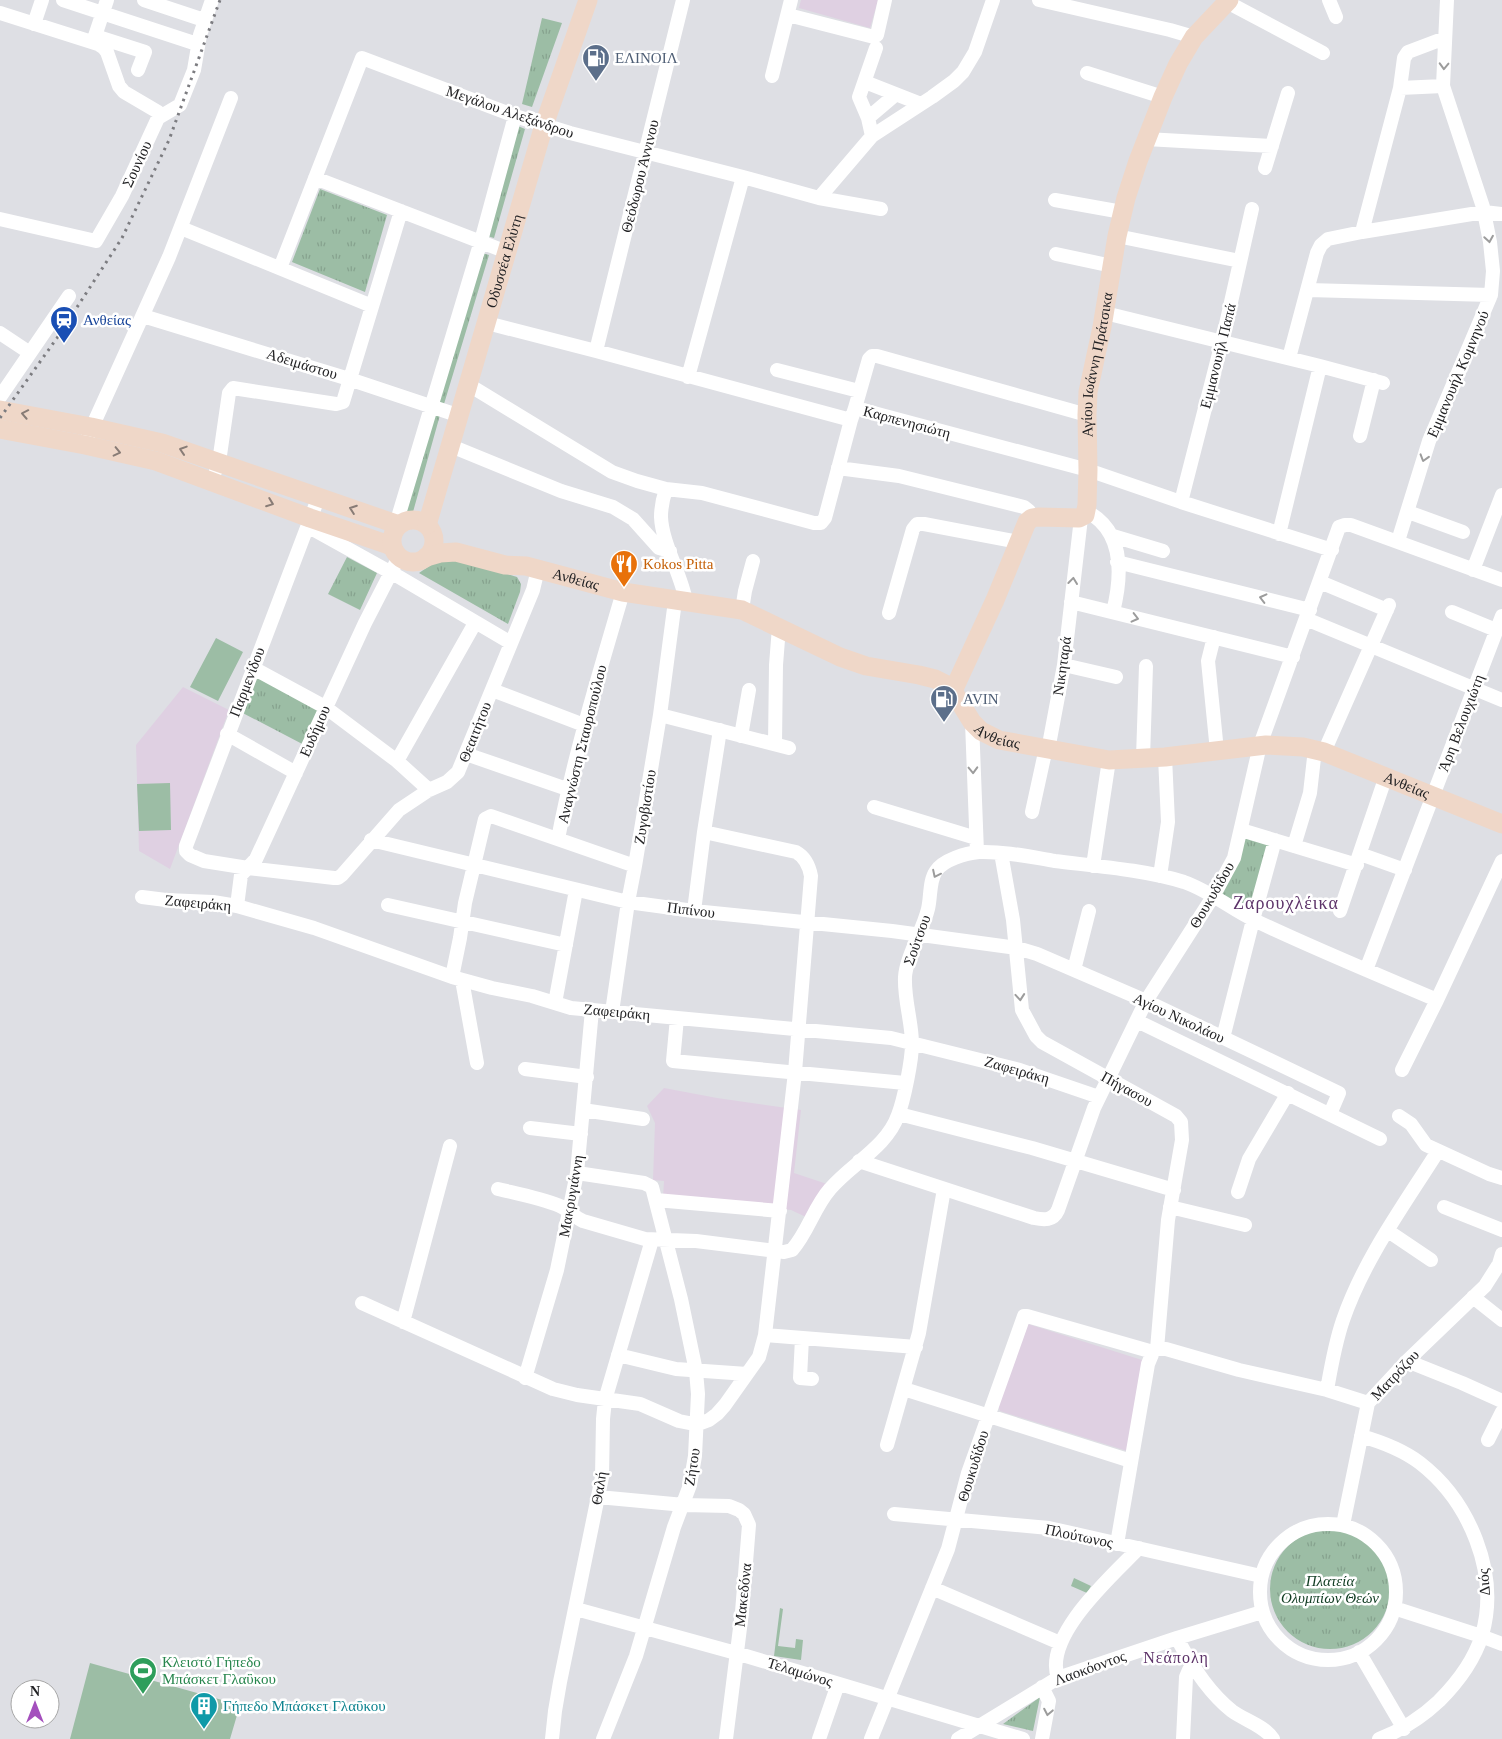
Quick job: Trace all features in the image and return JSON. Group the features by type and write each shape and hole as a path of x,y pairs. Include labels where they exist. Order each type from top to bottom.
{"main road":[{"name":"Οδυσσέα Ελύτη","path":"428,527 544,125 588,0"},
{"name":"Αγίου Ιωάννη Πράτσικα","path":"1084,514 1088,470 1087,415 1089,385 1105,313 1117,236 1129,187 1146,139 1178,64 1194,37 1228,1"},
{"path":"0,410 88,436 212,480 310,518 394,558 414,562 426,557 434,544 432,533 428,527 415,520 398,524 162,443 88,436 0,429"},
{"path":"952,691 996,600 1026,524 1032,518 1038,516 1084,514"},
{"path":"394,558 393,533 398,524"},
{"name":"Ανθείας","path":"428,527 445,536 502,556 519,565"},
{"name":"Ανθείας","path":"426,557 440,552 456,552 505,565 519,565 538,569 623,592 742,610 840,658 866,666 936,679 952,691 972,722 981,731 999,740 1109,760 1217,751 1260,745 1290,745 1320,751 1502,824"}],"street":[{"path":"34,24 42,0"},
{"path":"63,0 105,6 197,44"},
{"path":"144,0 204,20"},
{"path":"97,40 108,52 119,86 124,92 158,112 160,116 180,104 194,70 197,44 212,0"},
{"name":"Θεόδωρου Άννινου","path":"596,351 683,0"},
{"path":"772,76 791,0"},
{"path":"788,15 874,37 885,0"},
{"path":"819,198 872,136 954,81 966,69 975,52 993,0"},
{"path":"1039,0 1064,3 1194,37"},
{"path":"1329,0 1336,18"},
{"name":"Εμμανουήλ Κομνηνού","path":"1398,541 1429,441 1491,295 1497,271 1484,212 1443,86 1447,0"},
{"path":"1228,1 1322,53"},
{"path":"97,40 105,6"},
{"path":"0,13 34,24 145,52 138,70"},
{"path":"1362,232 1400,88 1404,58 1408,52 1445,38"},
{"path":"872,136 868,118 859,97 876,48"},
{"name":"Μεγάλου Αλεξάνδρου","path":"280,268 362,58 515,116 581,136 743,176 819,198 881,209"},
{"path":"1087,73 1163,97"},
{"path":"864,82 921,104"},
{"path":"1400,88 1443,86"},
{"path":"1265,168 1288,93"},
{"path":"868,118 895,95"},
{"path":"88,436 181,228 231,98"},
{"name":"Σουνίου","path":"0,219 96,241 122,196 160,116"},
{"path":"398,524 430,406 480,241 515,116"},
{"path":"1146,139 1272,146"},
{"path":"688,376 743,176"},
{"path":"315,178 507,252"},
{"path":"1056,200 1122,212"},
{"name":"Εμμανουήλ Παπά","path":"1181,502 1222,342 1252,209"},
{"path":"212,480 219,462 230,393 233,388 336,404 343,402 401,210"},
{"path":"1289,358 1317,253 1321,245 1328,239 1484,212 1502,214"},
{"path":"181,228 372,306"},
{"path":"1117,236 1240,261"},
{"path":"1056,254 1112,266"},
{"path":"1308,290 1491,295"},
{"path":"0,397 69,296"},
{"path":"1105,313 1379,381 1360,436"},
{"name":"Αδειμάστου","path":"143,316 349,379 460,416"},
{"name":"Καρπενησιώτη","path":"487,323 688,376 1088,470 1332,550"},
{"path":"0,332 30,353"},
{"path":"469,385 612,472 666,490 702,493 814,523 820,523 825,518 859,391 869,359 872,356 1087,415"},
{"path":"1279,534 1320,366"},
{"path":"777,370 859,391"},
{"path":"451,446 561,491 613,507 633,519 659,548 670,550"},
{"path":"838,468 899,476 1024,507 1029,511 1032,518"},
{"path":"666,490 661,516 663,529 682,584 680,601"},
{"path":"1473,570 1502,495"},
{"name":"Παρμενίδου","path":"248,868 204,861 190,854 186,850 186,846 319,496"},
{"path":"1408,512 1463,532"},
{"path":"1084,514 1100,520 1113,536 1118,588 1113,612"},
{"name":"Νικηταρά","path":"1032,812 1044,756 1048,750 1064,665 1084,514"},
{"path":"310,518 316,531 394,558 475,623 511,643"},
{"path":"889,613 913,529 917,524 1019,542"},
{"name":"Θουκυδίδου","path":"944,1189 1034,1218 1046,1220 1054,1217 1099,1097 1146,1001 1214,896 1234,858 1260,745 1339,527 1351,525 1398,541"},
{"path":"1113,536 1163,550"},
{"path":"1398,541 1502,580"},
{"name":"Ευδήμου","path":"237,906 241,875 256,860 394,558"},
{"path":"742,610 753,561"},
{"path":"1117,562 1308,615 1370,646 1502,700"},
{"name":"Θεαιτήτου","path":"248,868 338,878 399,810 429,790 453,778 458,772 466,754 533,590 538,569"},
{"path":"1294,846 1320,751 1388,608 1320,582"},
{"name":"Αναγνώστη Σταυροπούλου","path":"457,978 462,921 473,866 487,816 558,839 584,725 623,592"},
{"name":"Ζυγοβιστίου","path":"612,1012 628,902 680,601"},
{"path":"1071,602 1293,657"},
{"path":"1452,612 1496,630"},
{"name":"Άρη Βελουχιώτη","path":"1366,970 1502,616"},
{"path":"397,761 475,623"},
{"path":"774,744 779,627"},
{"path":"1214,637 1208,661 1217,751"},
{"path":"1064,665 1116,677"},
{"path":"1143,758 1146,666"},
{"path":"253,668 326,707 397,761 429,790"},
{"path":"492,690 584,725"},
{"path":"741,736 750,690"},
{"path":"660,715 789,748"},
{"path":"972,722 977,845"},
{"path":"694,911 720,730"},
{"path":"227,734 296,773"},
{"path":"466,754 568,789"},
{"path":"1160,876 1168,822 1165,756"},
{"path":"1093,866 1109,760"},
{"path":"1340,911 1386,776"},
{"path":"874,807 1001,854 1160,876 1185,883 1214,896 1253,920 1437,1000"},
{"path":"1241,830 1294,846 1405,870"},
{"path":"362,1303 525,1378 562,1392 640,1404 679,1421 697,1423 709,1420 731,1398 759,1357 766,1335 795,1072 811,876 807,862 802,856 791,850 704,832"},
{"path":"558,839 635,866"},
{"name":"Πιπίνου","path":"371,840 628,902 694,911 920,935 1017,948"},
{"path":"1223,1038 1275,840"},
{"name":"Σούτσου","path":"899,1114 912,1043 905,974 929,907 933,878 936,871 949,860 977,845"},
{"name":"Πήγασου","path":"1001,854 1017,948 1022,1010 1036,1036 1042,1042 1180,1119 1183,1126 1170,1207 1155,1351 1148,1364 1117,1544"},
{"path":"1402,1070 1502,861"},
{"path":"555,1003 576,890"},
{"name":"Ζαφειράκη","path":"142,897 214,902 237,906 314,928 457,978 532,996 571,1008 891,1038 1033,1074 1099,1097"},
{"path":"388,905 566,945"},
{"path":"1074,970 1089,911"},
{"name":"Αγίου Νικολάου","path":"1017,948 1037,954 1146,1001 1339,1094 1330,1114"},
{"path":"457,978 477,1063"},
{"name":"Μακρυγιάννη","path":"525,1378 557,1270 576,1173 584,1110 592,1010"},
{"path":"677,1018 673,1061 905,1083"},
{"name":"Αγίου Νικολάου","path":"1136,1021 1380,1139"},
{"path":"525,1069 587,1077"},
{"path":"1238,1192 1248,1162 1288,1094"},
{"path":"584,1110 644,1119"},
{"path":"498,1189 552,1203 569,1211 576,1218 583,1221 633,1236 788,1252 795,1248 823,1198 888,1133 899,1114 1075,1161 1174,1190"},
{"path":"1398,1116 1410,1124 1426,1145 1489,1174 1502,1178"},
{"path":"530,1128 581,1134"},
{"path":"403,1322 450,1146"},
{"path":"1327,1390 1343,1319 1368,1264 1438,1151"},
{"path":"860,1161 944,1189 916,1347 887,1445"},
{"path":"576,1173 647,1183 654,1193 780,1211"},
{"name":"Ζήτου","path":"603,1739 632,1669 674,1527 684,1505 694,1469 698,1394 696,1371 659,1240 654,1193"},
{"path":"1170,1207 1244,1225"},
{"path":"1444,1207 1502,1230"},
{"path":"1388,1231 1431,1260"},
{"name":"Θαλή","path":"552,1739 556,1700 603,1472 605,1400 618,1355 659,1240"},
{"name":"Ματρόζου","path":"1343,1525 1368,1403 1407,1361 1485,1286 1499,1264 1502,1254"},
{"path":"1473,1296 1502,1320"},
{"name":"Θουκυδίδου","path":"871,1739 948,1549 968,1473 1024,1316 1155,1351"},
{"path":"766,1335 916,1347"},
{"path":"802,1338 800,1378 812,1379"},
{"path":"1155,1351 1166,1349 1230,1368 1327,1390 1368,1403"},
{"path":"618,1355 676,1370 747,1374"},
{"path":"1407,1361 1502,1401"},
{"path":"904,1389 1131,1461"},
{"path":"1488,1440 1502,1412"},
{"name":"Διός","path":"1362,1436 1396,1448 1419,1462 1441,1484 1462,1511 1476,1538 1484,1565 1485,1617 1482,1636 1469,1663 1456,1684 1425,1713 1404,1728 1379,1739"},
{"path":"598,1497 684,1505"},
{"name":"Μακεδόνα","path":"684,1505 729,1506 742,1512 748,1519 748,1536 726,1739"},
{"name":"Πλούτωνος","path":"894,1514 1049,1528 1261,1576"},
{"path":"1315,1525 1343,1525 1366,1535 1383,1552 1394,1575 1396,1587 1394,1608 1389,1622 1381,1634 1359,1652 1333,1660 1306,1657 1294,1652 1274,1635 1267,1624 1262,1612 1259,1594 1261,1576 1271,1553 1289,1536 1301,1529 1315,1525"},
{"path":"1058,1678 1055,1663 1065,1632 1102,1587 1139,1548"},
{"path":"932,1588 1060,1643"},
{"path":"1394,1608 1502,1644"},
{"name":"Τελαμώνος","path":"576,1609 736,1653 1022,1739"},
{"name":"Λαοκόοντος","path":"958,1739 1058,1678 1262,1612"},
{"path":"1177,1638 1193,1666 1222,1703 1241,1718 1269,1734 1273,1739"},
{"path":"1359,1652 1404,1728"},
{"path":"1183,1739 1186,1677 1193,1666"},
{"path":"818,1739 838,1684"},
{"path":"1042,1687 1049,1701 1042,1739"}],"shaded area":[{"path":"801,0 878,0 870,28 799,8"},
{"path":"183,687 229,710 170,869 139,851 136,745"},
{"path":"664,1088 801,1110 794,1173 827,1184 806,1217 791,1210 663,1197 664,1181 653,1180 655,1123 647,1106"},
{"path":"1028,1324 1142,1360 1127,1451 1000,1411 998,1406"}],"green space":[{"path":"542,18 562,23 532,107 522,104"},
{"path":"518,126 525,129 494,238 487,236"},
{"path":"320,189 387,215 365,292 292,262"},
{"path":"482,253 489,255 444,404 437,402"},
{"path":"434,413 440,415 413,512 405,512"},
{"path":"347,557 377,573 360,610 328,594"},
{"path":"454,557 517,577 521,584 520,592 508,624 419,573 438,560"},
{"path":"216,638 243,652 218,701 190,687"},
{"path":"253,668 325,707 308,747 237,710"},
{"path":"170,783 171,830 139,831 137,784"},
{"path":"1241,830 1275,840 1253,920 1214,895"},
{"name":"Πλατεία Ολυμπίων Θεών","path":"1330,1529 1342,1530 1353,1534 1363,1539 1372,1547 1380,1556 1385,1566 1389,1577 1389,1601 1385,1612 1380,1622 1372,1631 1363,1639 1353,1644 1342,1648 1330,1649 1318,1648 1307,1644 1297,1639 1288,1631 1280,1622 1275,1612 1271,1601 1270,1589 1271,1577 1275,1566 1280,1556 1288,1547 1297,1539 1307,1534 1318,1530"},
{"path":"1074,1578 1091,1586 1087,1593 1071,1586"},
{"path":"780,1608 783,1609 778,1646 795,1648 796,1639 803,1640 801,1660 774,1656"},
{"name":"Κλειστό Γήπεδο Μπάσκετ Γλαΰκου","path":"90,1663 240,1705 230,1739 70,1739"},
{"path":"1040,1697 1033,1731 1003,1724"}],"railway":[{"path":"0,418 57,338 122,238 169,140 220,0"}],"place":[{"name":"ΕΛΙΝΟΙΛ","path":"596,82"},
{"name":"Ανθείας","path":"64,344"},
{"name":"Kokos Pitta","path":"624,588"},
{"name":"AVIN","path":"944,723"},
{"name":"Κλειστό Γήπεδο Μπάσκετ Γλαΰκου","path":"143,1695"},
{"name":"Γήπεδο Μπάσκετ Γλαΰκου","path":"204,1730"}],"district":[{"name":"Ζαρουχλέικα","path":"1286,903"},
{"name":"Νεάπολη","path":"1176,1657"}]}
